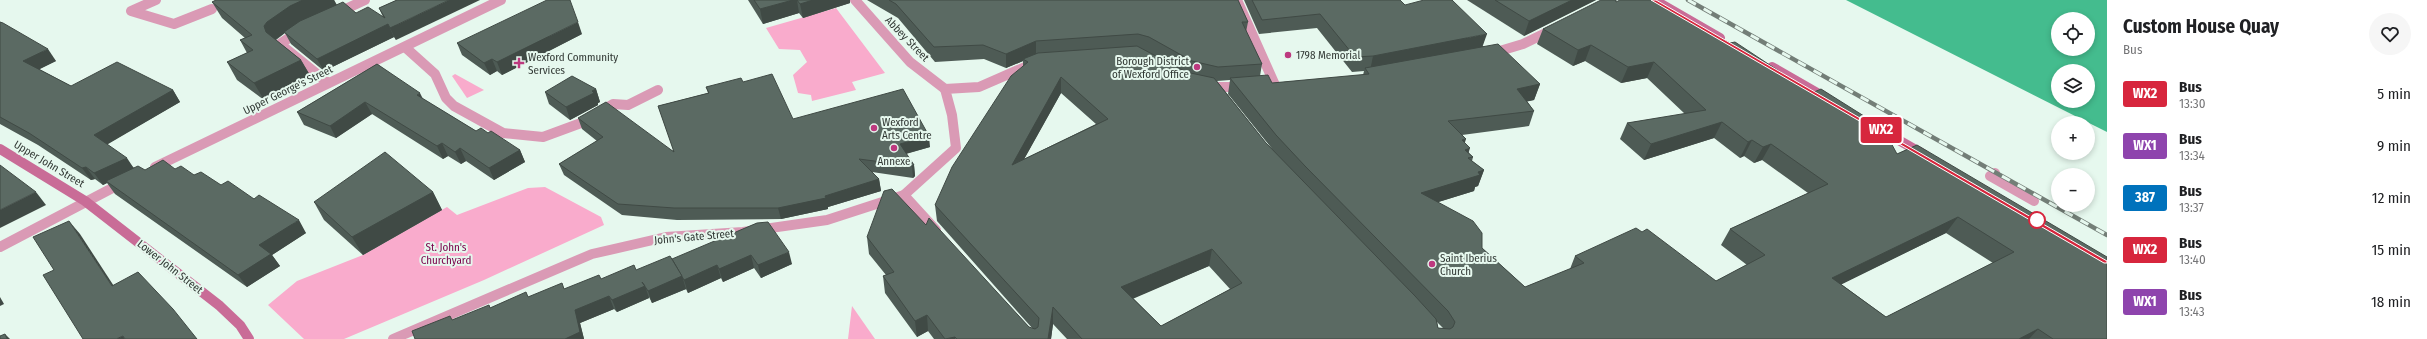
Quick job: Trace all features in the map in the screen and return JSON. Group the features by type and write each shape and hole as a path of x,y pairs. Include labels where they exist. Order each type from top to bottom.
{"main road":[{"path":"1654,0 1727,42"},
{"path":"1760,61 1835,103"},
{"path":"1862,119 1935,161"},
{"name":"Upper John Street","path":"0,148 85,201"},
{"name":"Lower John Street","path":"85,201 220,306 240,325 250,339"}],"street":[{"path":"156,0 131,11 174,24 212,9"},
{"path":"330,16 364,0"},
{"name":"Upper George's Street","path":"146,172 328,83 406,48 501,0"},
{"name":"Abbey Street","path":"855,0 910,62 945,89"},
{"path":"1237,0 1275,85"},
{"path":"1482,55 1524,44 1564,24"},
{"path":"310,25 280,44 328,83"},
{"path":"406,48 435,74 446,98 454,106 503,133 543,137 581,123 613,104 628,106 658,90"},
{"path":"945,89 979,88 1010,72 1044,62"},
{"path":"1202,85 1216,88 1253,86"},
{"path":"1216,88 1223,100"},
{"name":"John's Gate Street","path":"393,339 592,254 666,237 743,232 827,220 904,195 956,148 952,115 945,89"},
{"path":"1995,173 1990,176 2034,201"},
{"path":"0,247 85,201 132,178"},
{"path":"904,195 944,240"}],"green space":[{"path":"836,8 885,73 852,82 856,90 812,101 811,95 798,93 793,75 807,62 800,50 779,49 766,28"},
{"path":"455,74 484,90 467,98 452,76"},
{"name":"St. John's Churchyard","path":"545,187 601,217 604,225 484,280 344,339 304,339 268,305 297,281 363,255 447,207 457,215 528,188"},
{"path":"852,306 875,339 848,339"}],"shaded area":[{"path":"1846,0 2107,0 2107,132 2095,126 2095,116 2075,116 2060,108 2095,108 2095,64 2051,64 2051,104"}],"building":[{"path":"216,0 303,0 290,6 267,22 264,26 266,32 301,60 254,83 227,62 253,50 240,40 252,35 212,2"},
{"path":"397,0 449,0 390,28 388,24 317,59 284,32 300,21 343,2 356,13 368,7 385,18 379,8"},
{"path":"547,0 570,0 578,22 497,62 492,59 484,63 457,43"},
{"path":"754,0 793,0 760,9"},
{"path":"797,0 813,0 800,4"},
{"path":"889,0 1238,0 1248,22 1242,22 1262,64 1218,67 1192,61 1149,37 1138,34 1036,41 1006,54 983,45 934,47 896,4"},
{"path":"1252,0 1400,0 1405,5 1424,0 1452,0 1487,34 1373,56 1355,57 1320,14 1262,20"},
{"path":"1495,0 1572,0 1529,21"},
{"path":"1601,0 1616,0 1616,2 1620,0 1652,0 1730,43 1735,42 1812,93 1821,89 1883,128 1897,154 1917,145 2107,257 2107,339 2053,339 2038,329 2019,339 1082,339 1053,307 1048,339 957,339 955,337 945,339 927,315 915,321 883,276 894,272 867,237 884,191 892,189 926,225 929,218 1029,327 1035,329 1038,327 1039,318 935,205 952,167 1011,76 1028,62 1023,59 1038,53 1137,46 1186,72 1214,78 1266,143 1415,296 1436,319 1438,328 1450,329 1453,327 1455,322 1448,311 1305,166 1276,135 1230,78 1268,75 1272,83 1369,74 1365,68 1498,44 1540,84 1517,89 1534,111 1448,121 1466,139 1462,140 1470,148 1465,150 1473,157 1468,158 1484,170 1478,172 1480,175 1421,193 1473,221 1482,233 1482,248 1525,287 1584,263 1575,256 1636,228 1642,232 1647,229 1716,281 1765,255 1730,229 1828,184 1771,144 1763,147 1752,140 1748,142 1722,122 1651,144 1627,123 1706,110 1654,62 1628,67 1591,45 1578,50 1543,29","holes":["1061,77 1108,119 1012,165","1958,217 2014,252 1886,317 1832,278","1212,249 1242,283 1161,326 1121,287"]},
{"path":"0,22 48,49 23,61 71,86 117,62 173,90 94,135 127,158 94,173 86,167 82,168 29,133 0,117"},
{"path":"377,64 420,93 417,95 476,131 481,128 488,133 491,131 520,150 489,168 460,148 455,152 442,143 437,146 365,102 330,126 297,112"},
{"path":"772,74 793,119 903,89 929,136 900,144 914,165 912,166 859,159 879,179 825,196 826,198 778,208 674,208 618,204 559,164 603,137 578,118 606,102 674,152 658,106 709,93 706,87 741,78 743,82"},
{"path":"572,76 596,89 592,91 594,93 566,107 545,92"},
{"path":"385,152 433,192 352,237 314,202"},
{"path":"163,160 175,169 181,166 194,175 201,172 221,185 228,181 254,199 259,195 299,220 259,245 271,254 238,275 106,181 138,166 145,170"},
{"path":"0,165 36,192 0,210"},
{"path":"69,221 112,286 138,272 173,309 197,339 125,339 123,336 116,339 83,339 43,275 54,270 33,237"},
{"path":"768,222 789,252 758,265 751,255 719,269 717,265 684,280 672,259 757,223"},
{"path":"670,256 682,276 648,291 645,286 612,300 609,296 575,310 580,332 565,339 415,339 412,331 450,316 452,320 489,305 490,308 526,292 528,297 562,283 564,289 599,275 601,279 634,265 636,270"},
{"path":"5,334 7,339 0,339 0,336"}],"railway":[{"path":"1688,0 2107,235"}],"bus line":[{"name":"WX2","path":"1654,0 1916,149 2107,261"}],"place":[{"name":"1798 Memorial","path":"1288,55"},
{"name":"Wexford Community Services","path":"519,63"},
{"name":"Borough District of Wexford Office","path":"1197,67"},
{"name":"Wexford Arts Centre","path":"874,128"},
{"name":"Annexe","path":"894,148"},
{"name":"Saint Iberius Church","path":"1432,264"}]}
